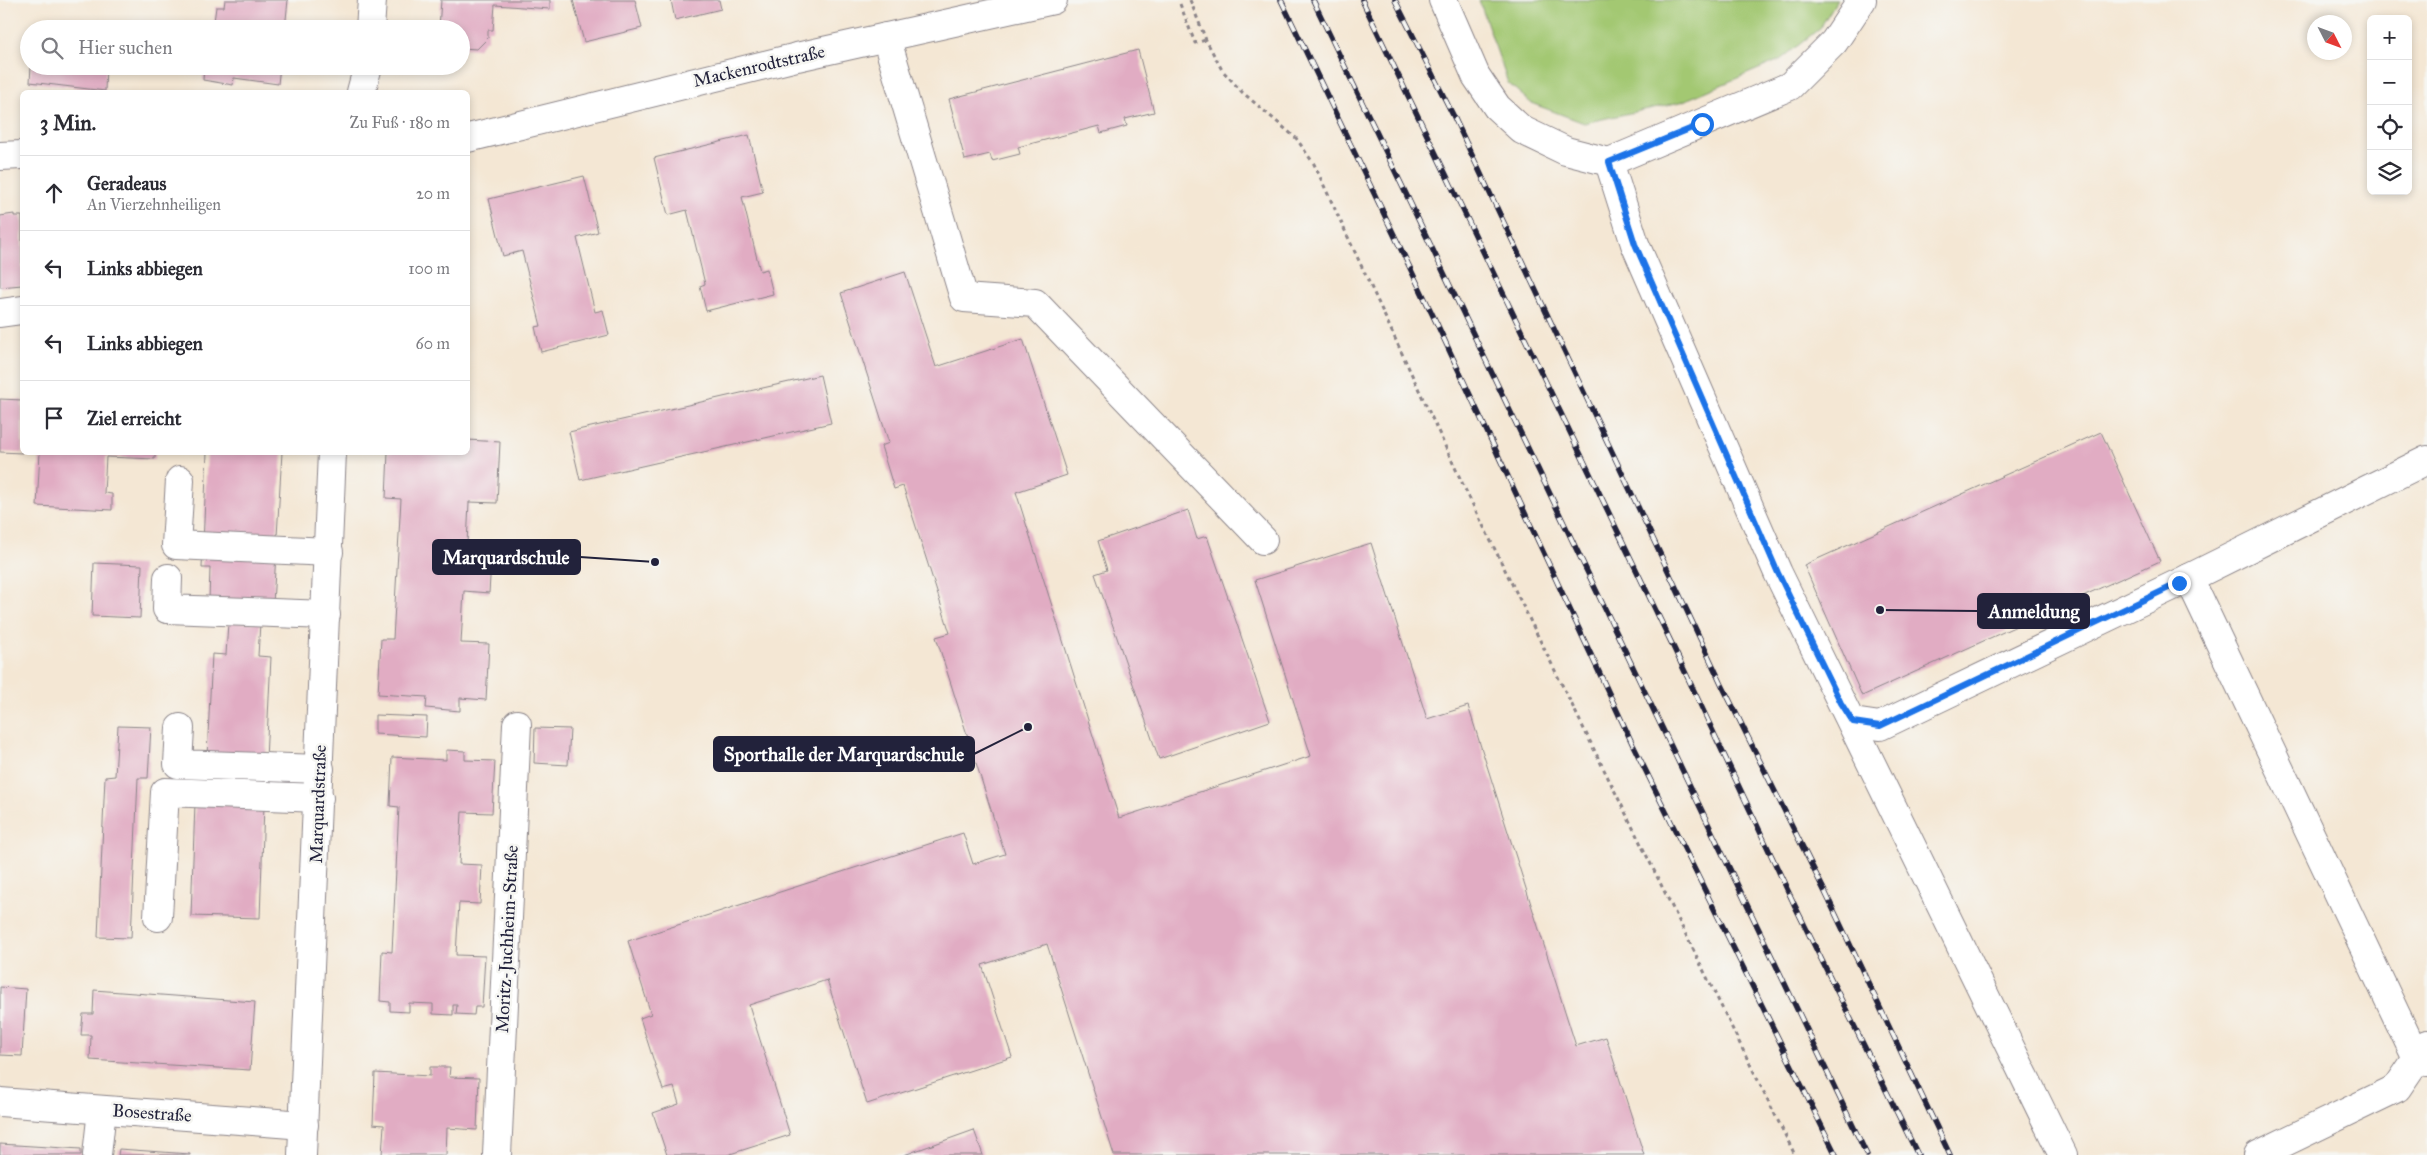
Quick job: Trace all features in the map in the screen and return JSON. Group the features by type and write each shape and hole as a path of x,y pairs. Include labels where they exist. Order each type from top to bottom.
{"street":[{"path":"371,20 372,0"},
{"name":"Mackenrodtstraße","path":"470,137 629,97 1053,0"},
{"path":"1443,0 1476,76 1497,107 1522,130 1566,151 1609,162 1790,86 1834,42 1862,0"},
{"path":"886,37 964,298 1035,304 1263,540"},
{"path":"0,156 20,155"},
{"path":"1609,162 1635,244 1766,545 1841,703 1853,722 2063,1155"},
{"path":"0,312 20,310"},
{"name":"Marquardstraße","path":"302,1155 319,798 332,455"},
{"path":"1853,722 1880,726 2189,578 2427,460"},
{"path":"180,480 176,545 329,552"},
{"path":"168,578 167,609 326,615"},
{"path":"2189,578 2424,1055 2397,1088 2258,1155"},
{"name":"Moritz-Juchheim-Straße","path":"497,1155 517,724"},
{"path":"180,728 178,764 320,769"},
{"path":"158,917 165,792 319,798"},
{"name":"Bosestraße","path":"0,1102 304,1125"},
{"path":"97,1155 102,1110"}],"path":[{"path":"1190,0 1206,40 1222,70 1242,92 1296,138 1314,164 1466,489 1794,1155"},
{"path":"1180,4 1195,43 1206,40"}],"green space":[{"path":"1479,0 1837,0 1820,28 1780,60 1681,102 1584,123 1531,103 1508,83"}],"building":[{"path":"225,0 288,0 286,20 214,20 216,7 224,7"},
{"path":"441,0 550,0 550,9 495,5 493,30 488,30 488,38 477,49 470,49 470,20 440,20"},
{"path":"573,0 635,0 642,28 584,42"},
{"path":"671,0 719,0 721,9 675,20"},
{"path":"1138,50 1154,112 1125,119 1127,126 1101,133 1099,126 1018,147 1020,154 992,161 990,154 965,160 949,99"},
{"path":"30,75 106,75 105,90 30,82"},
{"path":"203,75 279,75 278,84 234,78 233,85 203,80"},
{"path":"749,135 763,192 742,197 760,271 767,269 773,294 706,311 700,286 705,284 687,210 668,215 654,158"},
{"path":"584,176 598,232 577,238 595,312 603,310 609,335 541,352 535,327 541,326 522,251 503,256 489,199"},
{"path":"14,214 14,216 20,216 20,285 0,287 0,216"},
{"path":"905,272 936,367 1023,339 1067,475 1016,492 1119,818 1311,756 1255,580 1371,543 1427,719 1468,706 1576,1046 1606,1037 1644,1155 1114,1155 1047,944 982,965 1012,1057 867,1104 827,980 749,1005 790,1135 727,1155 667,1155 653,1113 679,1104 674,1087 663,1090 640,1018 651,1014 628,941 963,833 973,864 1005,854 936,637 950,633 903,486 894,489 881,446 889,443 841,293"},
{"path":"820,375 831,423 580,480 569,432"},
{"path":"0,399 20,400 20,453 0,452"},
{"path":"2101,432 2160,561 1862,696 1804,565"},
{"path":"470,440 500,442 497,503 469,502 467,544 492,545 489,593 464,591 461,643 489,644 486,700 460,698 460,711 426,708 427,697 378,694 381,639 393,639 401,499 386,498 388,455 470,455"},
{"path":"40,455 155,455 155,459 106,457 104,493 112,494 112,510 37,506"},
{"path":"207,455 282,455 273,604 209,601 210,568 202,568"},
{"path":"1188,510 1197,539 1207,536 1270,721 1159,759 1095,574 1107,570 1098,541"},
{"path":"94,563 142,565 140,618 92,616"},
{"path":"228,622 260,623 258,656 271,657 266,759 207,756 212,654 226,655"},
{"path":"375,715 427,717 426,737 375,734"},
{"path":"118,726 151,727 148,778 138,778 131,938 98,937 105,777 115,776"},
{"path":"535,728 570,729 568,765 534,763"},
{"path":"446,750 465,751 465,760 495,761 492,813 462,812 459,864 482,865 480,904 459,903 456,955 485,956 482,1007 475,1007 474,1015 456,1014 457,1005 453,1005 453,1015 433,1014 433,1004 409,1003 409,1012 390,1011 390,1002 380,1001 382,951 392,952 399,807 390,806 392,757 446,760"},
{"path":"195,803 264,805 260,918 191,916"},
{"path":"0,987 26,989 22,1056 0,1055"},
{"path":"94,990 255,1002 250,1070 90,1060 91,1035 81,1035 83,1014 93,1014"},
{"path":"430,1067 450,1067 449,1077 479,1078 477,1130 447,1128 446,1155 382,1155 384,1125 373,1124 375,1073 430,1076"},
{"path":"974,1130 983,1155 904,1155"},
{"path":"0,1144 81,1149 81,1155 0,1155"},
{"path":"119,1149 190,1154 190,1155 118,1155"}],"railway":[{"path":"1281,0 1437,324 1633,745 1836,1155"},
{"path":"1313,0 1867,1155"},
{"path":"1362,0 1671,642 1795,906 1918,1155"},
{"path":"1395,0 1454,117 1722,685 1826,894 1950,1155"}],"place":[{"name":"Marquardschule","path":"655,562"},
{"name":"Anmeldung","path":"1880,610"},
{"name":"Sporthalle der Marquardschule","path":"1028,727"}],"route":[{"path":"1702,124 1609,162 1635,244 1778,573 1841,703 1853,722 1880,726 2179,583"}]}
